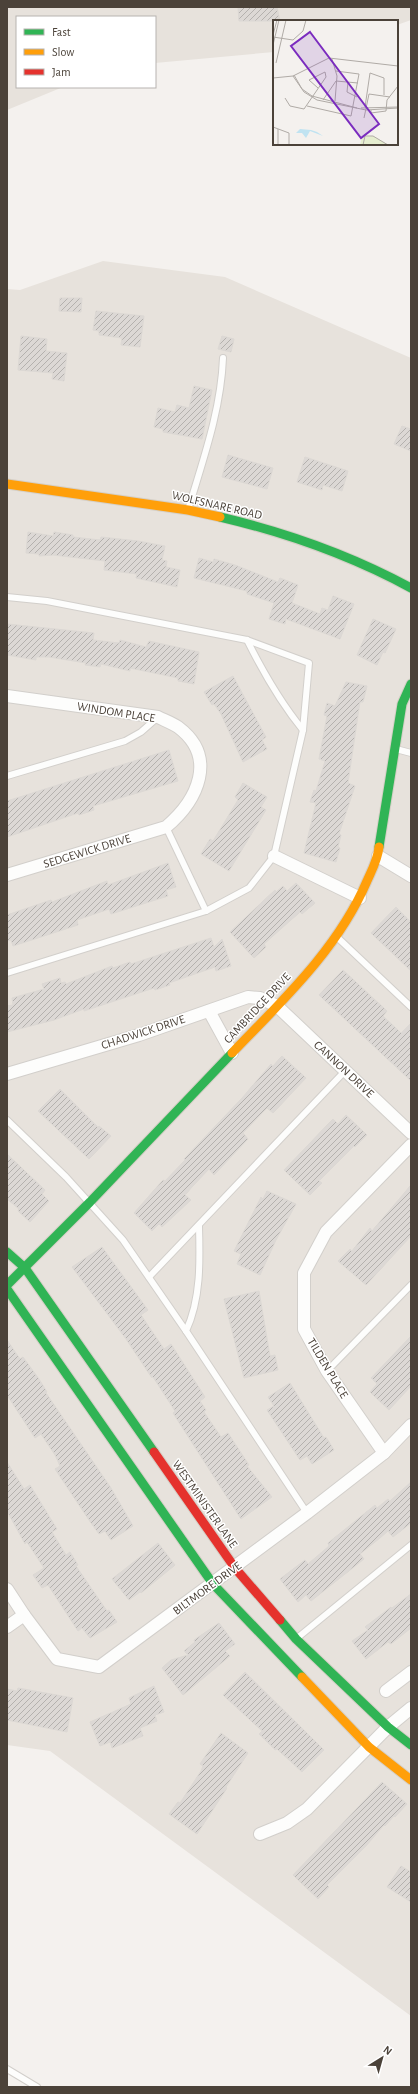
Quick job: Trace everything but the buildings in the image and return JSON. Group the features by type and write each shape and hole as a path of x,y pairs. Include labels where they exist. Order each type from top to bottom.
{"street":[{"name":"WOLFSNARE ROAD","path":"7,484 188,510 261,527 337,552 385,574 411,588"},
{"name":"CAMBRIDGE DRIVE","path":"7,1285 90,1202 277,1006 337,937 360,898 378,856 402,704 411,684"},
{"name":"WINDOM PLACE","path":"7,696 158,717 178,727 192,742 199,756 200,768 198,784 193,798 180,815 166,827"},
{"name":"SEDGEWICK DRIVE","path":"7,875 166,827"},
{"path":"274,856 360,898"},
{"path":"378,856 411,876"},
{"name":"CHADWICK DRIVE","path":"7,1074 139,1035 248,998 260,998 277,1006"},
{"name":"CANNON DRIVE","path":"277,1006 411,1133"},
{"path":"209,1011 232,1053"},
{"name":"TILDEN PLACE","path":"384,1453 327,1371 304,1329 304,1273 326,1232 411,1145"},
{"name":"WESTMINISTER LANE","path":"7,1252 25,1268 235,1568 296,1639 388,1727 411,1745"},
{"path":"7,1289 213,1584 369,1747 411,1780"},
{"name":"BILTMORE DRIVE","path":"7,1589 24,1616 57,1659 99,1667 235,1568 307,1513 384,1453 411,1425"},
{"path":"7,1627 24,1616"},
{"path":"386,1691 411,1672"},
{"path":"260,1834 287,1823 307,1809 388,1727 411,1708"}],"lane":[{"path":"188,510 215,416 221,388 223,358"},
{"path":"7,597 48,601 247,640 309,663 303,730 274,856 249,888 206,911 7,973"},
{"path":"247,640 265,677 287,711 303,730"},
{"path":"7,776 125,741 141,732 158,717"},
{"path":"394,748 411,753"},
{"path":"166,827 206,911"},
{"path":"337,937 411,1007"},
{"path":"149,1277 345,1071"},
{"path":"7,1120 90,1202 123,1240 186,1331 307,1513"},
{"path":"186,1331 194,1309 198,1284 199,1226"},
{"path":"327,1371 411,1285"},
{"path":"296,1639 411,1545"},
{"path":"7,2070 37,2087"}],"shaded area":[{"path":"7,7 411,7 411,20 398,25 398,20 273,20 273,52 156,63 156,16 16,16 16,88 61,88 7,110"},
{"path":"103,261 225,277 411,358 411,2016 50,1751 7,1745 7,289 20,290"}],"traffic: fast":[{"path":"220,517 270,530 318,546 365,565 411,588"},
{"path":"379,847 402,704 411,684"},
{"path":"7,1285 90,1202 232,1053"},
{"path":"7,1252 25,1268 154,1452"},
{"path":"7,1289 213,1584 302,1677"},
{"path":"280,1620 296,1639 388,1727 411,1745"}],"traffic: slow":[{"path":"7,484 188,510 220,517"},
{"path":"232,1053 289,994 325,952 355,906 376,860 379,847"},
{"path":"302,1677 369,1747 411,1780"}],"traffic: jam":[{"path":"154,1452 235,1568 280,1620"}]}
